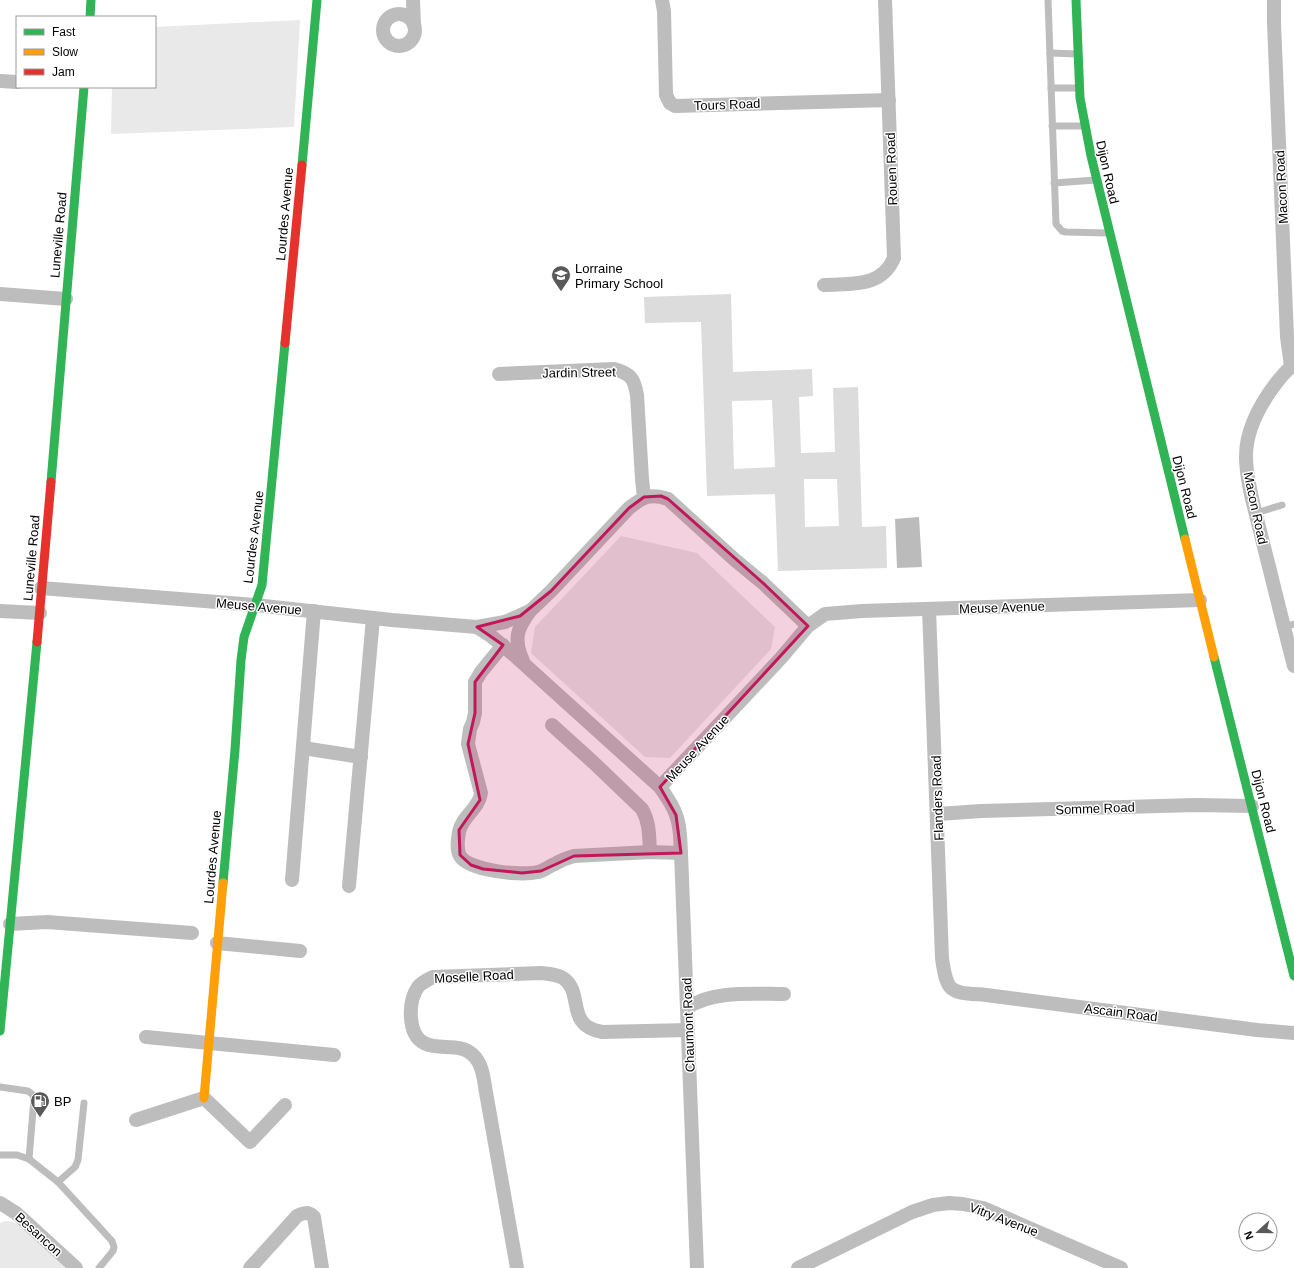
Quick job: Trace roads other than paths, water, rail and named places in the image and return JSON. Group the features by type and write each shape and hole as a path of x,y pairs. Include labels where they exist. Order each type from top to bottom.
{"street":[{"path":"90,16 91,0"},
{"name":"Lourdes Avenue","path":"204,1098 235,750 241,660 244,637 262,585 265,561 317,0"},
{"path":"413,0 414,25"},
{"name":"Tours Road","path":"662,0 664,11 666,95 670,103 675,106 889,100"},
{"name":"Rouen Road","path":"824,285 862,282 878,278 890,266 894,258 885,0"},
{"name":"Dijon Road","path":"1076,0 1080,88 1085,126 1096,180 1294,976"},
{"name":"Macon Road","path":"1274,0 1287,337 1293,366 1282,376 1266,396 1252,423 1247,440 1247,465 1256,513 1289,625 1294,666"},
{"path":"0,81 16,82"},
{"name":"Luneville Road","path":"0,1025 40,613 84,88"},
{"path":"0,294 66,298"},
{"name":"Jardin Street","path":"499,374 614,369 631,376 635,383 637,395 644,497"},
{"path":"644,497 661,496 668,499 735,560 763,583 808,626"},
{"name":"Meuse Avenue","path":"525,665 517,644 517,632 530,611 556,586 629,508 644,497"},
{"name":"Meuse Avenue","path":"41,588 255,605 374,618 477,627 505,622 530,611"},
{"name":"Meuse Avenue","path":"477,627 503,645 660,787 781,658 808,626 825,614 862,611 1200,600"},
{"name":"Flanders Road","path":"929,609 938,814 942,958 944,975 949,986"},
{"path":"0,611 40,613"},
{"path":"292,880 314,612"},
{"path":"349,886 374,618"},
{"path":"503,645 481,672 475,682 475,713 470,729 468,744 481,793 480,800 462,822 459,830 458,844 460,855 464,860 471,865 483,869 522,873 541,872 563,859 574,856 650,852 681,853"},
{"path":"552,725 642,809 649,827 650,852"},
{"path":"303,748 361,757"},
{"name":"Chaumont Road","path":"660,787 672,806 680,832 697,1268"},
{"name":"Somme Road","path":"938,814 1164,806 1252,806"},
{"path":"10,924 47,922 192,933"},
{"path":"217,943 300,950"},
{"name":"Moselle Road","path":"517,1268 482,1072 478,1061 474,1055 468,1051 460,1048 431,1046 419,1039 414,1033 411,1014 414,993 418,987 424,981 433,977 542,973 554,974 563,978 568,983 572,990 578,1016 583,1024 594,1031 688,1030"},
{"name":"Ascain Road","path":"949,986 958,992 986,994 1257,1030 1294,1033"},
{"path":"687,1008 695,1002 712,997 784,994"},
{"path":"146,1037 334,1055"},
{"path":"136,1120 204,1098 250,1142 285,1105"},
{"name":"Besancon","path":"0,1203 16,1212 76,1268"},
{"name":"Vitry Avenue","path":"798,1268 912,1212 933,1205 949,1203 983,1208 1121,1268"},
{"path":"250,1268 297,1216 310,1213 314,1217 322,1268"}],"lane":[{"path":"1048,0 1056,224 1062,231 1066,232 1110,233"},
{"path":"1050,53 1078,54"},
{"path":"1051,88 1080,88"},
{"path":"1052,126 1085,126"},
{"path":"1054,183 1096,180"},
{"path":"1256,513 1282,505"},
{"path":"0,1087 28,1091 34,1098 29,1159"},
{"path":"58,1182 75,1167 78,1160 84,1103"},
{"path":"0,1154 17,1155 29,1159 58,1182 112,1241 114,1247 113,1251 99,1268"}],"place":[{"name":"Lorraine Primary School","path":"561,292"},
{"name":"BP","path":"40,1118"}]}
